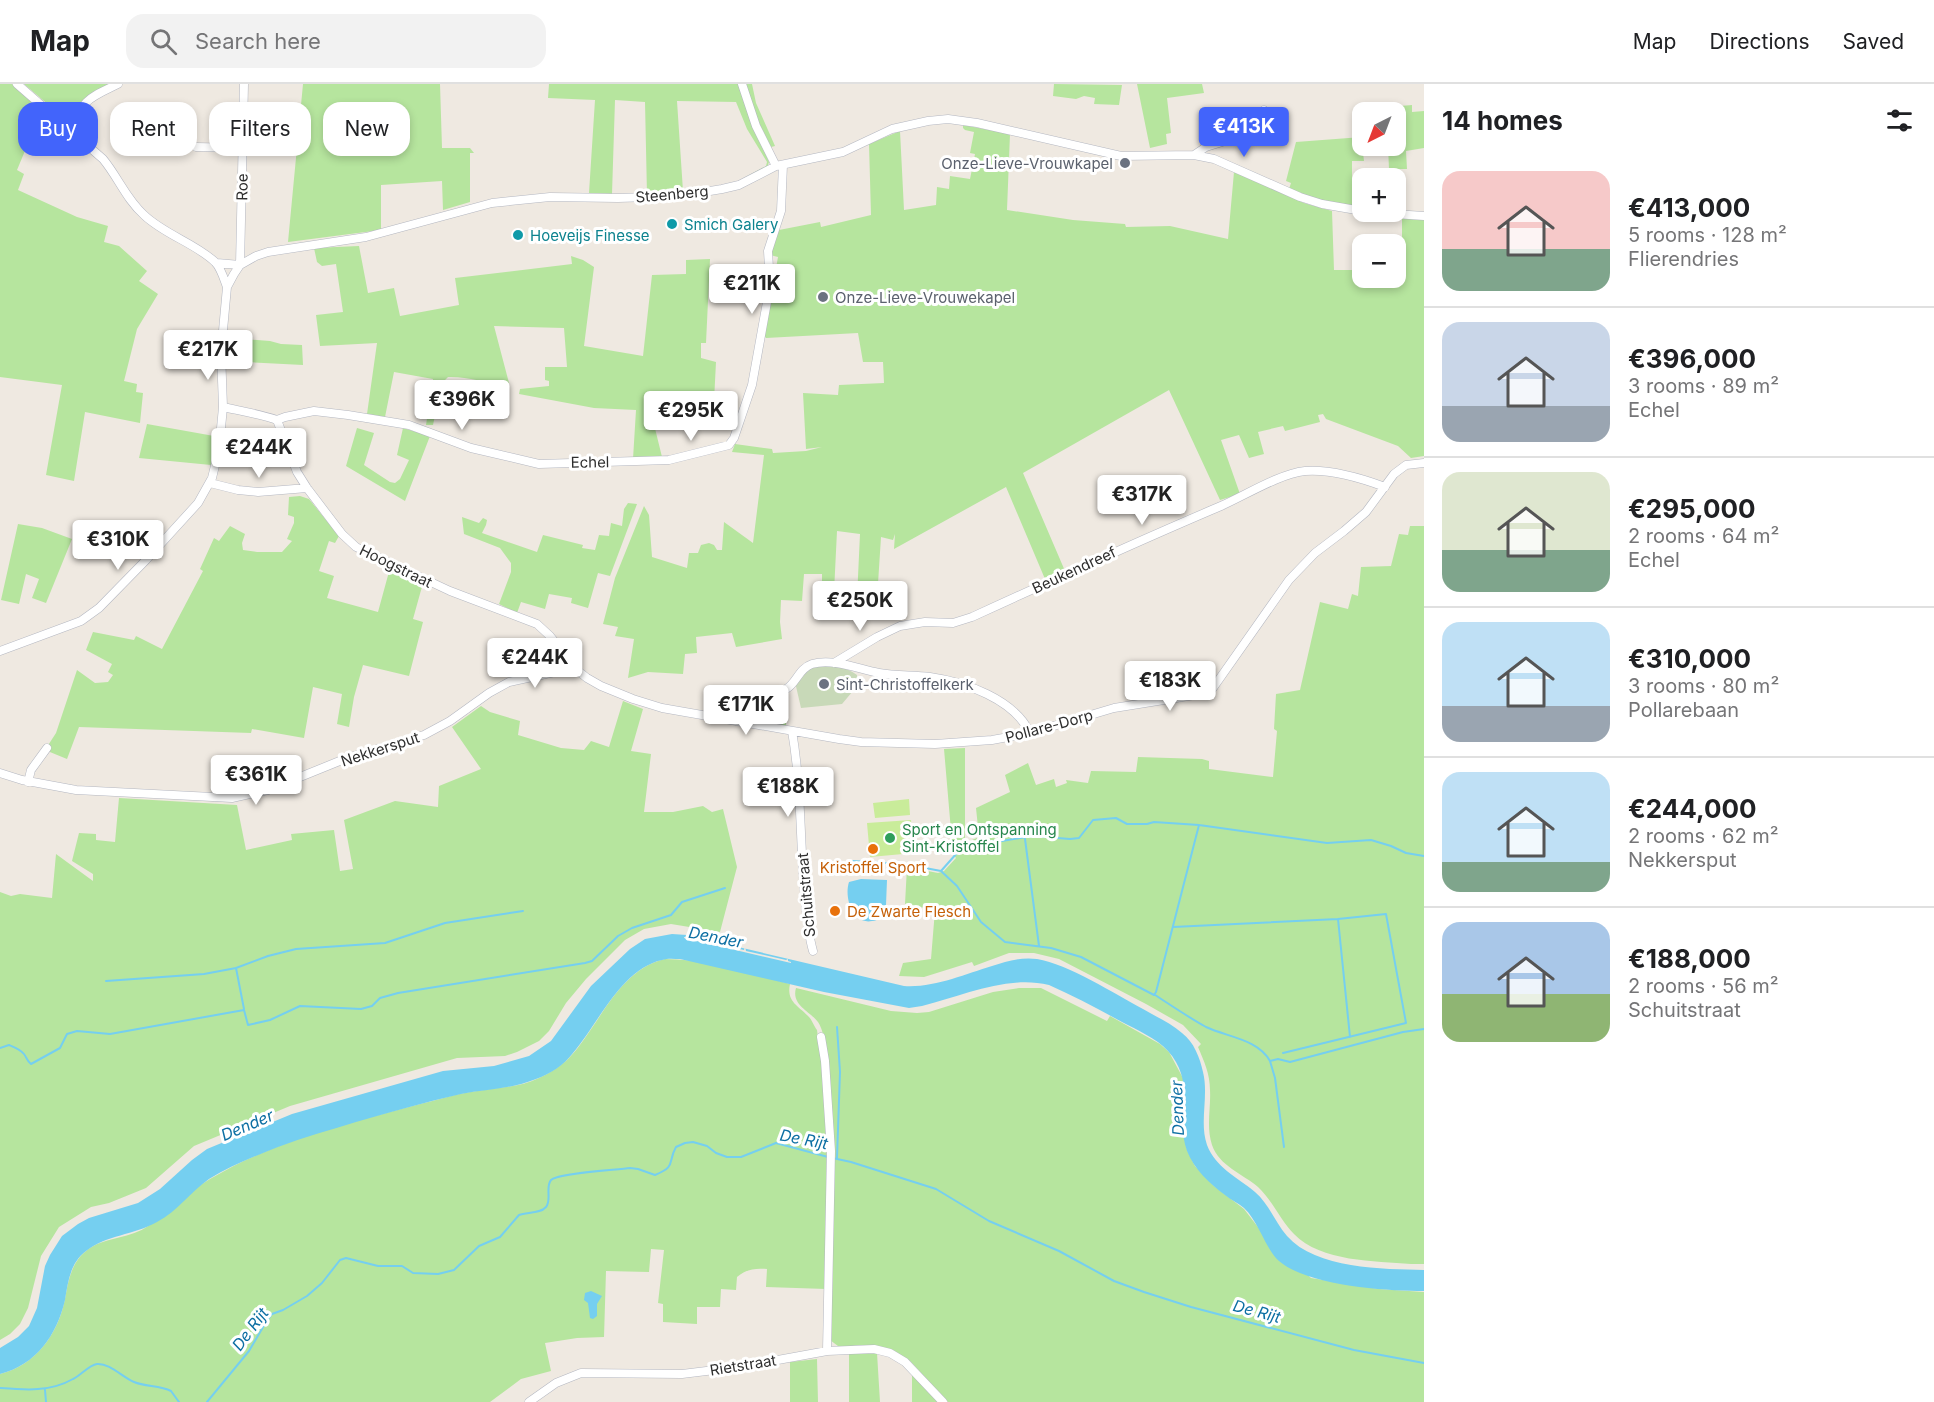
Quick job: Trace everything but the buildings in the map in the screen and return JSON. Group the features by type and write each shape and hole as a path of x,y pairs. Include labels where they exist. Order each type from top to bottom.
{"street":[{"path":"17,84 38,102"},
{"path":"85,102 118,84"},
{"name":"Roe","path":"244,84 244,102"},
{"path":"742,84 756,126 780,166"},
{"path":"1194,155 1206,147 1248,134 1264,110"},
{"name":"Steenberg","path":"240,265 267,252 366,237 494,203 550,197 641,198 702,193 739,185 780,166 843,152 892,129 928,121 948,119 977,123 1122,156 1194,155"},
{"path":"0,651 81,621 99,608 198,503 210,483 216,466 223,407 220,367 227,287 240,265 217,263 146,217 125,194 114,172 98,154"},
{"path":"1194,155 1214,159 1300,197 1322,204 1352,209"},
{"name":"Roe","path":"240,265 243,156"},
{"name":"Echel","path":"277,420 314,411 409,425 471,448 539,464 669,460 729,446 734,438 752,385 770,285 768,252 781,211 780,166"},
{"path":"1406,214 1424,216"},
{"path":"217,263 227,287"},
{"path":"223,407 265,415 277,420"},
{"name":"Hoogstraat","path":"277,420 297,472 342,534 356,547 450,591 537,624 550,636 578,671"},
{"name":"Pollare-Dorp","path":"578,671 601,686 662,708 861,742 914,744 992,741 1030,733 1114,708 1201,694 1213,688 1289,580 1315,553 1359,519 1394,474 1406,465 1424,463"},
{"name":"Beukendreef","path":"834,663 900,626 925,622 953,623 972,617 1294,473 1320,471 1385,487"},
{"path":"210,483 258,492 307,488"},
{"path":"705,716 789,688 802,670 812,664 834,663 892,675 927,677 962,684 1009,707 1023,720 1030,733"},
{"name":"Nekkersput","path":"0,773 28,782 76,790 232,798 268,790 347,758 424,735 450,721 508,682 564,670 578,671"},
{"name":"Schuitstraat","path":"792,731 799,776 808,933 813,951"},
{"path":"28,782 32,770 47,748"},
{"path":"821,1037 826,1071 831,1151 827,1351"},
{"name":"Rietstraat","path":"529,1402 556,1383 581,1373 682,1374 827,1351 874,1349 890,1353 905,1362 943,1402"}],"green space":[{"path":"0,84 12,84 33,102 18,102 18,156 23,156 17,170 24,174 18,190 77,217 108,226 104,242 119,246 147,271 139,281 158,294 137,329 124,381 137,384 136,392 143,393 140,423 85,412 74,481 46,475 62,385 0,377"},
{"path":"24,84 110,84 82,102 45,102"},
{"path":"303,84 440,84 442,148 470,148 474,153 470,153 470,202 443,210 442,181 381,185 381,230 288,242 296,156 311,156 311,102 301,102"},
{"path":"549,84 739,84 743,100 769,162 767,168 742,179 766,166 767,162 747,129 736,102 677,101 683,191 647,195 645,102 615,100 612,194 589,193 595,100 548,98"},
{"path":"746,84 752,84 756,103 775,146 771,147 760,124"},
{"path":"1054,84 1122,85 1119,105 1094,104 1095,98 1084,96 1076,99 1053,96"},
{"path":"1137,84 1202,84 1204,93 1167,98 1171,133 1166,134 1167,144 1150,148"},
{"path":"1412,105 1412,112 1424,111 1424,148 1406,151 1406,106"},
{"path":"963,125 1010,134 1007,210 1073,220 1125,224 1126,227 1170,226 1228,239 1234,172 1304,203 1332,211 1334,270 1352,270 1352,288 1406,288 1406,234 1402,234 1402,222 1406,222 1406,218 1424,219 1424,456 1411,458 1398,446 1326,419 1323,414 1318,415 1320,422 1285,431 1283,426 1258,432 1264,454 1249,458 1239,435 1221,440 1240,494 1220,500 1169,390 1023,473 1065,571 1045,579 1006,487 894,549 895,534 893,540 881,537 877,599 857,598 860,534 837,531 834,592 822,587 822,574 804,574 802,601 781,600 782,639 736,647 732,633 696,637 697,653 685,654 683,674 648,672 628,678 634,639 615,636 618,627 603,624 615,578 644,506 649,515 652,557 687,568 689,553 698,553 701,545 709,543 717,550 722,550 724,522 753,543 764,455 732,452 735,444 772,449 773,453 806,451 822,447 806,449 803,393 838,395 839,385 884,383 883,362 863,362 858,333 766,338 763,334 778,257 770,255 779,230 820,222 821,227 871,215 869,144 900,131 904,210 936,205 937,187 949,189 950,176 970,179 975,154 970,153 974,132 963,128"},
{"path":"1352,138 1352,156 1363,156 1364,161 1352,161 1352,206 1322,201 1289,189 1291,183 1286,181 1296,142"},
{"path":"1406,151 1407,169 1389,168 1388,156 1406,156"},
{"path":"359,246 368,293 394,288 400,316 459,305 455,278 572,264 571,256 583,260 594,267 584,346 643,356 652,275 686,274 686,260 710,259 706,343 701,343 701,358 716,362 714,401 682,397 681,415 651,412 662,457 633,459 636,410 594,408 519,394 520,389 549,386 549,381 545,380 545,367 567,367 564,328 494,326 509,383 448,377 442,383 433,425 426,425 433,379 394,372 385,417 367,414 377,343 320,346 316,315 343,312 336,264 322,266 317,262 314,248"},
{"path":"228,338 302,345 303,365 228,361"},
{"path":"147,424 214,436 211,465 139,458"},
{"path":"357,428 374,433 364,465 395,483 400,479 409,460 397,455 403,428 430,436 405,501 346,466"},
{"path":"300,496 309,499 339,536 335,543 329,541 319,571 334,576 327,598 378,612 390,568 423,583 413,619 423,622 409,676 363,665 349,727 337,724 342,694 313,687 304,738 252,729 251,733 79,727 67,759 45,750 56,733 77,670 95,683 108,682 113,675 108,672 112,664 86,650 93,632 134,640 136,636 162,649 203,571 200,569 214,538 219,541 230,526 245,534 242,543 243,550 282,552 292,541 287,539 294,523 294,517 288,515 289,497"},
{"path":"628,503 637,504 610,576 598,573 588,608 571,603 572,598 549,594 545,609 521,602 517,613 499,604 511,572 511,563 500,548 464,534 462,517 479,523 483,518 487,520 482,533 537,552 543,535 595,550 599,535 609,536 611,523 622,526 624,509"},
{"path":"18,524 42,528 72,539 46,603 32,598 39,579 26,574 19,604 1,600"},
{"path":"1410,526 1424,526 1424,1264 1365,1261 1333,1255 1305,1243 1294,1234 1263,1192 1220,1159 1215,1152 1209,1131 1210,1084 1198,1047 1201,1044 1183,1025 1146,1004 1059,959 1034,953 1009,953 974,966 972,962 924,977 899,976 903,963 931,959 935,910 905,904 907,867 938,873 944,871 956,858 953,854 944,749 965,748 965,843 979,837 976,808 1010,792 1005,775 1028,763 1036,785 1054,779 1056,787 1067,783 1066,780 1088,783 1091,771 1136,772 1138,757 1202,759 1209,761 1209,769 1273,777 1277,731 1274,729 1276,694 1300,690 1320,602 1348,609 1352,594 1358,596 1361,567 1391,566 1399,534 1408,535"},
{"path":"818,665 838,667 852,672 857,675 858,685 842,704 801,708 795,682 807,669"},
{"path":"786,696 786,727 726,717 726,712"},
{"path":"623,701 643,709 631,751 651,754 644,812 673,812 703,806 712,812 723,809 737,867 720,932 671,924 644,929 625,940 586,979 566,1003 549,1031 539,1041 517,1052 505,1056 457,1058 290,1106 194,1146 146,1188 109,1203 91,1207 59,1227 41,1256 28,1308 20,1324 0,1340 0,892 11,896 20,894 52,898 56,854 93,881 93,874 72,861 79,833 96,834 96,840 115,842 119,798 237,805 246,850 292,840 291,834 334,830 340,871 353,869 344,820 395,801 438,807 439,786 481,769 452,727 481,706 490,712 520,721 518,735 561,748 584,750 591,741 609,747"},
{"path":"909,799 910,815 875,818 873,803"},
{"name":"Sport en Ontspanning Sint-Kristoffel","path":"911,820 914,853 870,857 867,823"},
{"path":"665,959 712,964 790,984 790,995 794,1003 810,1018 817,1030 826,1127 826,1289 766,1287 767,1269 751,1270 737,1277 736,1290 721,1289 720,1307 697,1307 697,1324 663,1322 663,1304 658,1303 664,1250 651,1249 649,1272 606,1271 604,1337 545,1343 551,1371 521,1379 490,1402 0,1402 0,1374 13,1370 35,1356 51,1336 62,1312 74,1267 81,1256 93,1246 138,1232 210,1179 235,1165 287,1143 342,1125 424,1103 464,1093 516,1085 543,1076 569,1058 621,987 648,965"},
{"path":"796,988 891,1011 917,1013 929,1012 993,992 1019,988 1041,988 1107,1021 1110,1016 1160,1044 1169,1052 1184,1080 1187,1150 1195,1166 1214,1186 1244,1209 1261,1231 1311,1278 1379,1289 1424,1292 1424,1402 948,1402 910,1361 893,1350 862,1345 838,1346 830,1340 833,1158 825,1041 818,1022 796,999"},
{"path":"849,1353 877,1353 880,1402 849,1402"},
{"path":"817,1359 818,1402 790,1402 790,1362"},
{"path":"912,1374 938,1402 912,1402"}],"water":[{"path":"861,879 887,880 886,905 881,918 865,921 859,919 851,909 848,895 849,882"},
{"path":"672,934 687,935 904,986 938,983 1003,963 1025,959 1049,962 1077,973 1178,1029 1190,1041 1198,1056 1205,1081 1204,1127 1207,1145 1221,1166 1260,1197 1287,1236 1300,1247 1332,1261 1370,1268 1424,1270 1424,1291 1369,1288 1328,1281 1309,1276 1279,1261 1244,1208 1208,1181 1190,1158 1184,1138 1182,1076 1168,1051 1146,1035 1049,985 1017,983 1001,985 909,1008 824,992 680,959 669,959 647,965 634,974 622,986 569,1057 546,1075 518,1085 461,1094 408,1107 278,1147 209,1179 157,1222 94,1246 76,1261 57,1325 43,1347 24,1364 0,1374 0,1348 18,1337 29,1326 37,1308 45,1266 50,1255 62,1236 78,1224 89,1218 138,1203 160,1189 207,1149 292,1114 443,1071 494,1066 529,1056 551,1041 591,986 630,949 645,939"},
{"path":"591,1291 602,1296 597,1304 597,1316 593,1319 590,1318 588,1303 584,1300 585,1293"}],"pier":[{"path":"684,938 744,950 745,946 746,951 788,959 791,963"}],"waterway":[{"path":"941,871 957,853 976,842 1032,836 1079,838 1093,820 1116,818 1127,824 1154,822 1199,825 1327,843 1371,840 1406,853 1424,856"},
{"name":"De Rijt","path":"852,861 904,864 941,871 957,886 981,922 1005,942 1051,948 1081,957 1154,995 1199,825"},
{"path":"1025,839 1039,946"},
{"path":"0,1048 9,1045 17,1048 31,1064 60,1048 67,1034 77,1031 110,1034 244,1010 248,1025 270,1020 300,1006 361,1009 372,1006 380,998 398,993 585,963 592,961 618,936 632,928 671,915 682,902 725,888"},
{"path":"244,1009 236,968 268,956 296,949 385,943 445,923 523,911"},
{"path":"1283,1053 1406,1023 1386,914 1338,919"},
{"path":"1173,927 1338,919 1350,1037"},
{"path":"106,981 204,974 236,968"},
{"path":"1155,995 1206,1027 1250,1043 1265,1054 1270,1061"},
{"path":"837,1027 840,1072 837,1158"},
{"path":"1284,1147 1275,1078 1270,1061 1278,1059 1290,1062 1403,1032 1424,1029"},
{"name":"De Rijt","path":"207,1402 249,1351 272,1314 307,1296 322,1283 340,1260 346,1258 378,1266 402,1266 413,1273 438,1274 454,1270 479,1246 500,1237 519,1215 537,1212 546,1207 551,1180 575,1174 630,1168 655,1175 669,1166 676,1147 693,1142 707,1146 727,1157 741,1157 776,1143 851,1162 936,1189 989,1221 1059,1251 1114,1281 1144,1292 1191,1307 1354,1350 1424,1363"},
{"name":"De Rijt","path":"0,1388 28,1389 56,1386 76,1378 94,1365 102,1364 134,1382 171,1391 179,1402"},
{"path":"45,1390 46,1402"}],"place":[{"name":"Onze-Lieve-Vrouwkapel","path":"1125,163"},
{"name":"Smich Galery","path":"672,224"},
{"name":"Hoeveijs Finesse","path":"518,235"},
{"name":"Onze-Lieve-Vrouwekapel","path":"823,297"},
{"name":"Sint-Christoffelkerk","path":"824,684"},
{"name":"Sport en Ontspanning Sint-Kristoffel","path":"890,838"},
{"name":"Kristoffel Sport","path":"873,849"},
{"name":"De Zwarte Flesch","path":"835,911"}],"water label":[{"name":"Dender","path":"716,937"},
{"name":"Dender","path":"1177,1108"},
{"name":"Dender","path":"247,1125"}]}
